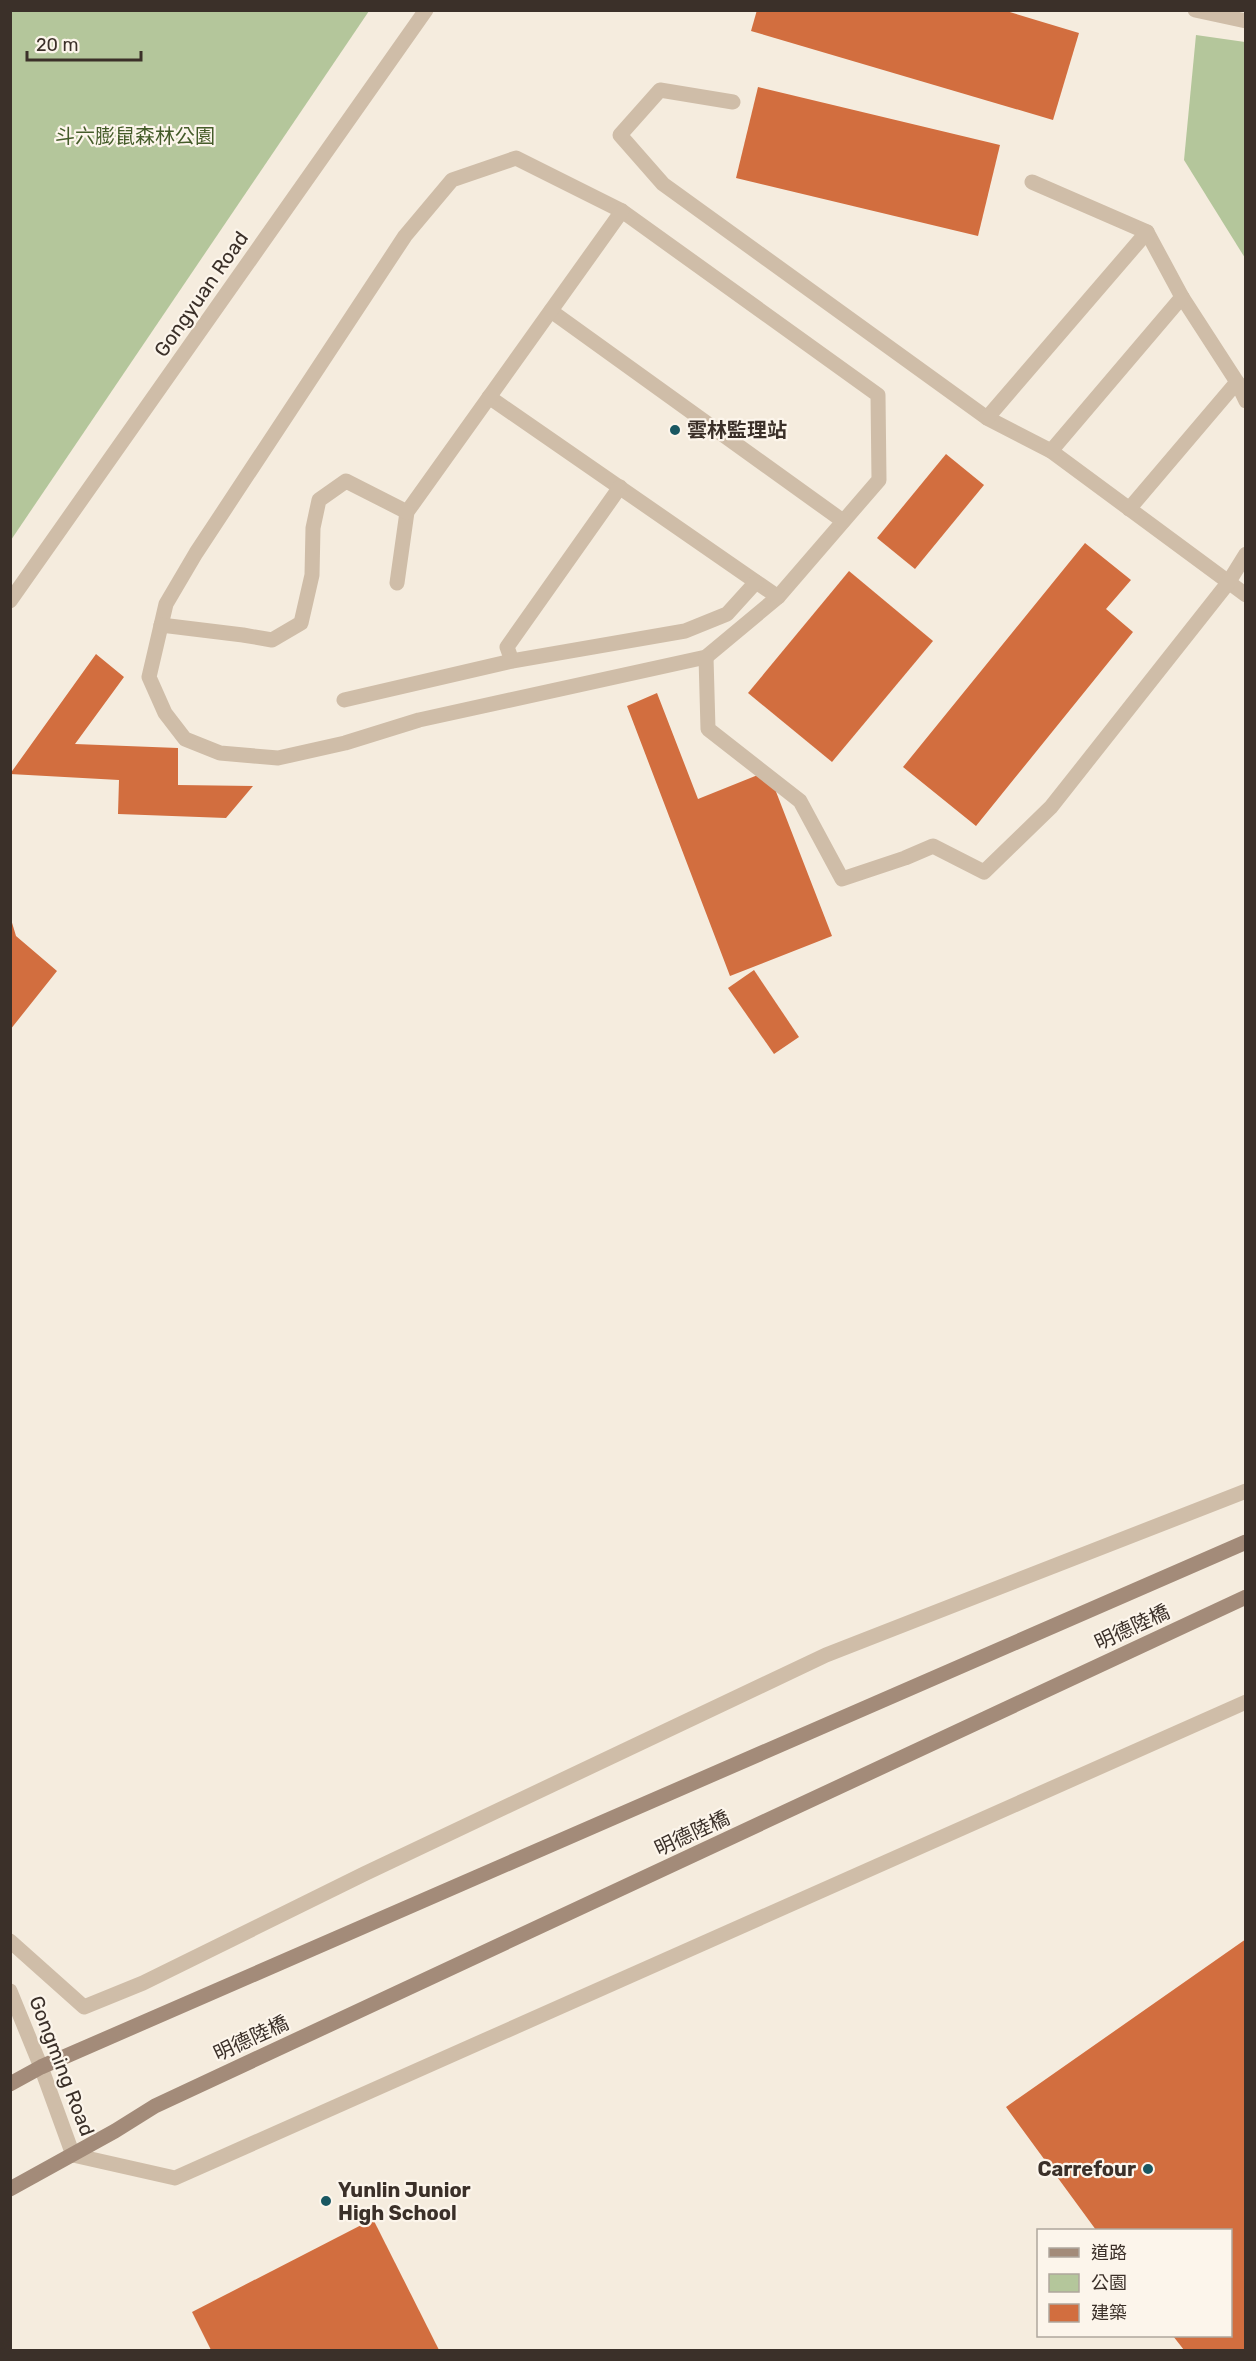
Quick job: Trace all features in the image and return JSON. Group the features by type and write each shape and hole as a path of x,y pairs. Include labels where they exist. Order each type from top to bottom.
{"main road":[{"name":"明德陸橋","path":"10,2084 41,2067 1245,1542"},
{"name":"明德陸橋","path":"10,2189 74,2155 155,2106 1245,1597"}],"street":[{"name":"Gongyuan Road","path":"10,601 426,10"},
{"path":"1195,10 1245,21"},
{"path":"733,102 660,90 620,135 663,184 987,418 1051,452 1245,595"},
{"path":"516,158 622,211 878,395 879,480 843,521 778,597 706,657 419,720 345,743 278,758 220,753 185,740 165,713 149,677 166,604 196,553 405,236 452,180 516,158"},
{"path":"1032,182 1148,232 1182,297 1237,382 1245,401"},
{"path":"397,583 407,512 622,211"},
{"path":"987,418 1148,232"},
{"path":"1051,452 1182,297"},
{"path":"551,311 843,521"},
{"path":"1129,509 1237,382"},
{"path":"489,398 778,597"},
{"path":"161,625 272,640 301,623 312,575 313,528 319,500 346,482 407,512"},
{"path":"512,661 507,646 620,488"},
{"path":"706,657 708,729 800,801 842,879 933,846 984,872 1051,807 1228,583 1245,554"},
{"path":"344,700 512,661 685,631 727,615 756,582"},
{"path":"10,1941 84,2007 143,1983 364,1874 826,1655 1245,1491"},
{"path":"74,2155 175,2178 1245,1702"},
{"name":"Gongming Road","path":"10,1991 74,2155"}],"green space":[{"name":"斗六膨鼠森林公園","path":"10,11 369,11 11,540"},
{"path":"1196,35 1245,42 1245,258 1184,160"}],"building":[{"path":"757,10 1003,10 1079,33 1053,120 751,31"},
{"path":"758,87 1000,145 978,236 736,178"},
{"path":"946,454 984,485 915,569 877,538"},
{"path":"1085,543 1131,580 1106,609 1133,632 976,826 903,767"},
{"path":"849,571 933,641 832,762 748,693"},
{"path":"96,654 124,677 75,744 178,748 178,785 253,786 226,818 118,814 119,780 10,774"},
{"path":"657,693 698,799 768,771 832,936 730,976 627,706"},
{"path":"10,916 16,936 57,971 10,1030"},
{"path":"754,970 799,1037 774,1054 728,988"},
{"name":"Carrefour","path":"1246,1939 1246,2350 1184,2350 1174,2337 1232,2337 1232,2229 1095,2229 1006,2107"},
{"path":"373,2219 439,2350 211,2350 192,2312"}],"place":[{"name":"雲林監理站","path":"675,430"},
{"name":"Carrefour","path":"1148,2169"},
{"name":"Yunlin Junior High School","path":"326,2201"}]}
